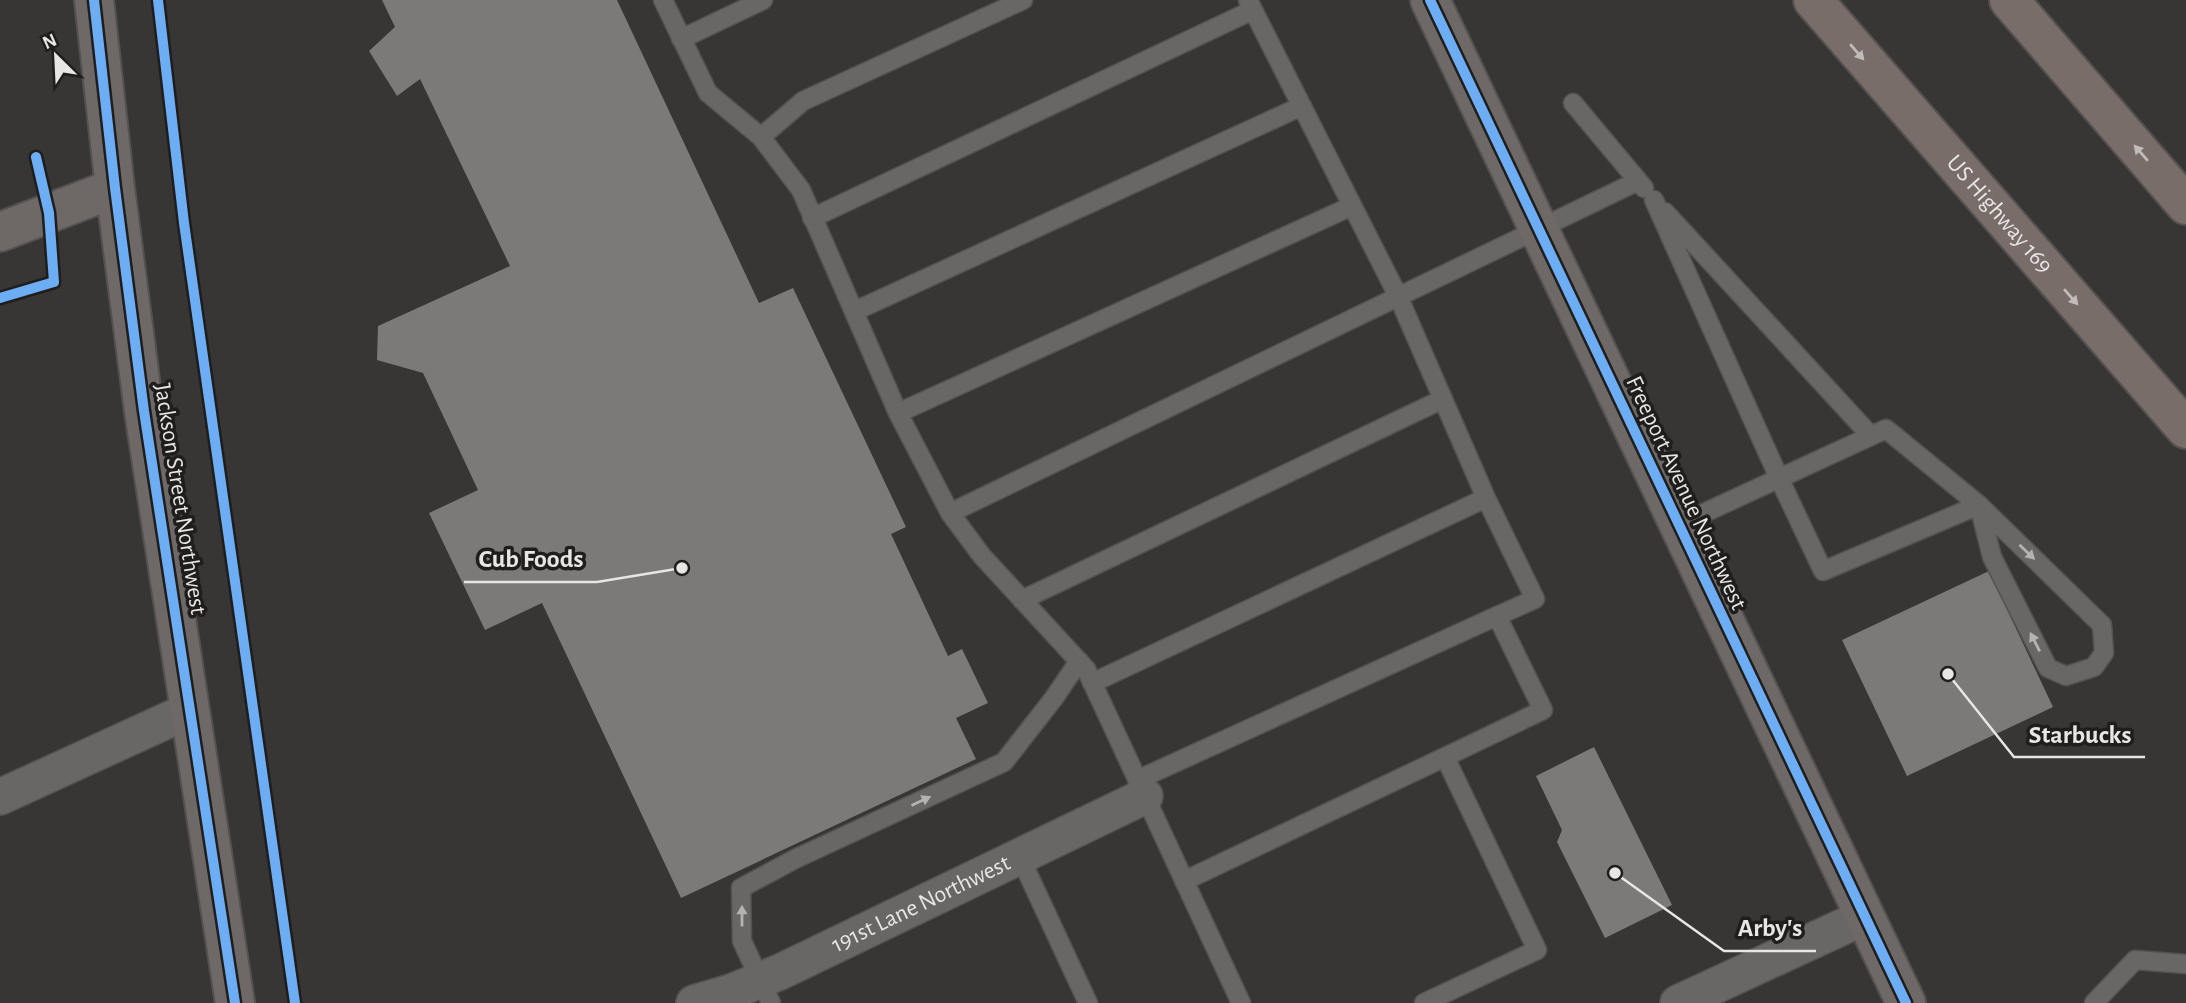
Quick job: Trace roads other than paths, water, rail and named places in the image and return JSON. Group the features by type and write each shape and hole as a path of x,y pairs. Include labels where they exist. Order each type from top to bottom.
{"highway":[{"name":"US Highway 169","path":"1813,0 2186,429"},
{"path":"2009,0 2186,205"}],"street":[{"name":"Jackson Street Northwest","path":"94,0 144,411 235,1003"},
{"name":"Freeport Avenue Northwest","path":"1430,0 1906,1003"},
{"path":"0,232 115,188"},
{"path":"0,797 190,710"},
{"name":"191st Lane Northwest","path":"694,1003 765,992 1020,857 1141,788"},
{"path":"1700,998 1864,917"}],"lane":[{"path":"663,0 708,93 761,137 801,190 898,412 950,513 982,556 1086,669 1241,1003"},
{"path":"681,38 763,0"},
{"path":"761,137 803,101 1023,0"},
{"path":"812,218 1250,5 1398,296 1486,498 1535,599 1141,788"},
{"path":"1573,103 1654,200 1871,436"},
{"path":"855,311 1302,106"},
{"path":"950,513 1638,181"},
{"path":"1654,200 1823,571 1979,505"},
{"path":"898,412 1352,206"},
{"path":"1022,600 1443,399"},
{"path":"1678,525 1886,429 1979,505 2102,625 2104,653 2094,667 2066,676 2048,668 1992,557 1979,505"},
{"path":"1092,683 1486,498"},
{"path":"1185,881 1543,709 1497,616"},
{"path":"765,992 742,941 741,888 795,859 1004,762 1079,661"},
{"path":"1424,1003 1537,950 1445,757"},
{"path":"1020,857 1088,1003"},
{"path":"2094,1003 2134,960 2186,964"}],"place":[{"name":"Cub Foods","path":"682,568"},
{"name":"Starbucks","path":"1948,674"},
{"name":"Arby's","path":"1615,873"}]}
